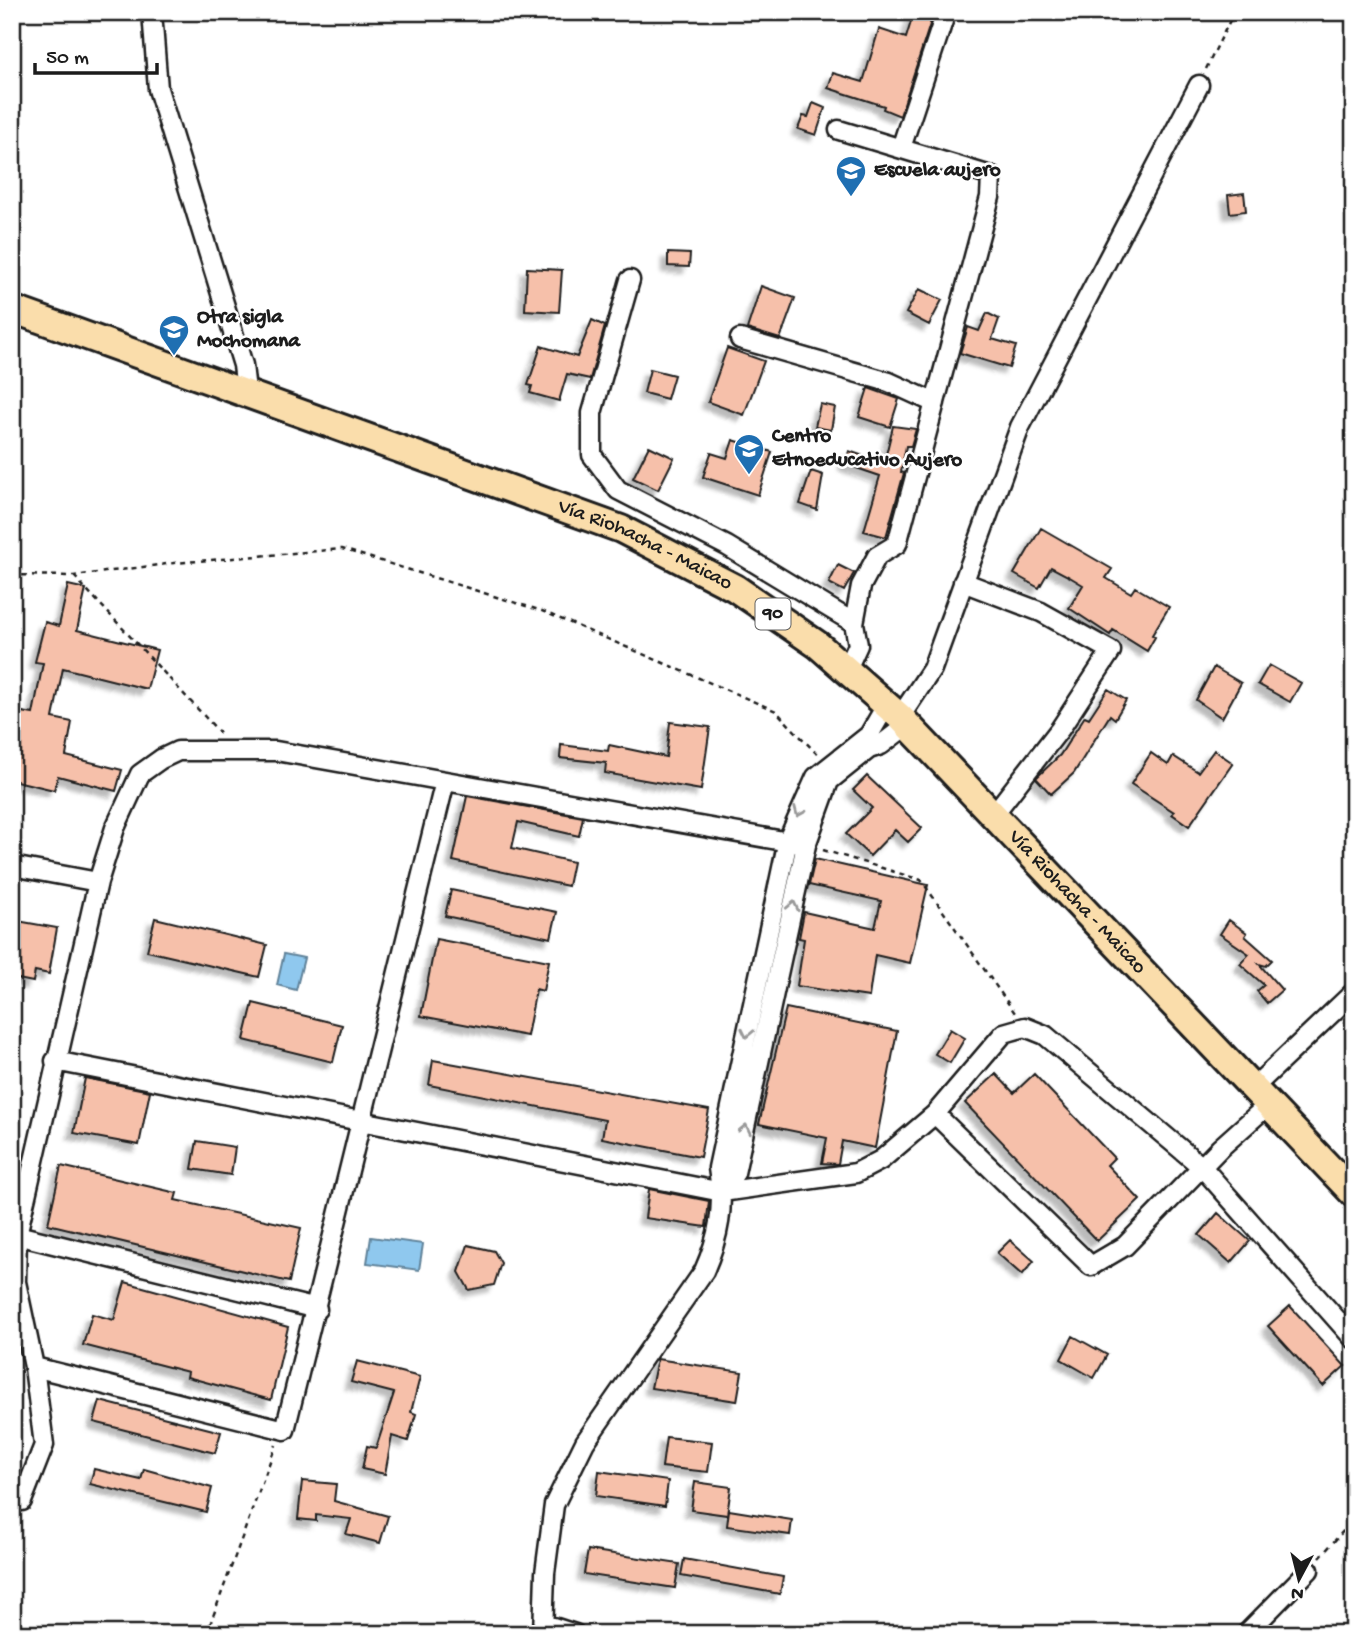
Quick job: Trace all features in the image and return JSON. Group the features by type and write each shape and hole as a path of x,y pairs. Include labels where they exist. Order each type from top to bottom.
{"highway":[{"name":"Vía Riohacha - Maicao","path":"12,309 246,391 621,529 735,588 847,669 898,715 1354,1194"}],"street":[{"path":"152,12 158,89 243,365 246,391"},
{"path":"901,148 946,12"},
{"path":"722,1192 736,1173 806,845 829,781 869,749 932,669 1020,428 1199,85"},
{"path":"839,130 991,176 990,197 897,544 877,556 861,586 854,624 858,645 847,669"},
{"path":"630,280 592,413 592,455 618,489 727,546 854,624"},
{"path":"740,339 890,382 935,403"},
{"path":"964,582 1041,612 1111,651 1060,729 994,814"},
{"path":"575,1634 543,1629 545,1573 554,1505 586,1442 704,1271 715,1247 723,1207 718,1168 788,840 816,777 829,766 875,740 898,715"},
{"path":"22,1501 44,1445 34,1367 16,1282 17,1235 98,882 115,828 140,774 178,751 276,751 806,845"},
{"path":"34,1367 285,1430 317,1309 445,781"},
{"path":"12,866 98,882"},
{"path":"935,1114 1091,1266 1125,1246 1202,1167 1260,1096 1354,992"},
{"path":"55,1061 722,1192 856,1173 881,1160 935,1114 1004,1033 1025,1027 1045,1035 1202,1167 1354,1339"},
{"path":"17,1235 317,1309"},
{"path":"1246,1634 1309,1570"}],"path":[{"path":"1199,85 1234,12"},
{"path":"12,575 74,576 174,563 342,549 542,611 776,711 829,766"},
{"path":"74,576 235,749"},
{"path":"806,845 921,880 1025,1027"},
{"path":"209,1634 208,1630 277,1441"},
{"path":"1309,1570 1354,1519"}],"water":[{"path":"284,954 304,958 296,990 277,985"},
{"path":"371,1237 423,1244 419,1270 367,1263"}],"building":[{"path":"914,12 934,12 900,116 883,109 884,106 828,88 833,73 863,82 879,29 906,38"},
{"path":"813,103 825,108 816,135 798,129 803,116 808,117"},
{"path":"1244,193 1246,211 1230,213 1228,195"},
{"path":"668,253 690,254 689,267 668,266"},
{"path":"527,268 562,270 559,312 525,310"},
{"path":"761,286 795,298 780,339 747,329"},
{"path":"919,289 942,300 929,325 906,313"},
{"path":"987,313 999,319 992,339 1016,346 1009,368 960,353 968,327 979,331"},
{"path":"592,320 605,326 590,379 567,374 559,401 530,393 532,386 528,385 541,346 577,357"},
{"path":"727,348 764,361 744,415 708,402"},
{"path":"650,369 674,375 667,399 644,393"},
{"path":"868,388 899,399 890,427 859,417"},
{"path":"820,404 835,407 831,430 815,427"},
{"path":"893,426 916,429 911,446 906,446 901,472 904,473 886,537 864,531 880,476 845,464 849,451 884,463"},
{"path":"733,440 772,452 758,495 703,477 711,453 727,458"},
{"path":"649,446 674,458 658,490 633,478"},
{"path":"811,471 823,475 817,510 800,504"},
{"path":"1041,528 1112,569 1106,578 1131,593 1135,587 1169,607 1152,635 1155,637 1147,651 1113,630 1110,635 1069,608 1083,585 1068,576 1051,567 1039,588 1014,574"},
{"path":"838,565 854,573 844,591 829,583"},
{"path":"68,585 86,589 77,630 157,650 147,689 63,668 53,718 72,722 66,756 122,770 116,791 58,776 54,790 12,780 20,743 12,741 17,711 33,714 43,663 35,662 45,622 59,626"},
{"path":"1269,665 1301,683 1290,702 1258,684"},
{"path":"1214,667 1241,683 1222,718 1196,700"},
{"path":"1108,689 1126,700 1115,719 1110,715 1074,773 1051,794 1036,778 1060,755 1085,716 1089,718"},
{"path":"670,722 710,727 701,790 605,773 606,763 560,758 561,745 608,751 609,745 666,757"},
{"path":"1214,750 1233,763 1189,826 1172,814 1174,812 1131,784 1151,753 1168,765 1173,756 1198,772"},
{"path":"867,776 922,828 908,842 895,830 870,856 846,834 872,808 853,790"},
{"path":"467,796 583,817 579,836 518,822 512,848 573,862 568,886 453,861"},
{"path":"815,859 928,885 910,963 875,955 869,997 797,986 804,939 799,938 804,912 875,928 881,901 809,885"},
{"path":"451,890 557,912 551,938 445,916"},
{"path":"155,918 267,945 259,977 147,951"},
{"path":"12,920 57,928 49,974 35,971 33,982 13,978"},
{"path":"1229,920 1247,933 1245,936 1272,960 1266,966 1259,964 1282,990 1267,1003 1257,991 1264,985 1240,964 1249,954 1220,934"},
{"path":"436,939 549,961 543,991 536,989 527,1036 421,1016"},
{"path":"253,1003 342,1025 333,1062 244,1040"},
{"path":"786,1008 897,1031 875,1148 842,1141 838,1164 822,1163 827,1138 759,1124"},
{"path":"950,1029 965,1038 950,1063 935,1054"},
{"path":"433,1060 709,1110 700,1157 602,1138 605,1120 429,1085"},
{"path":"996,1074 1014,1093 1034,1074 1114,1158 1107,1165 1140,1200 1097,1241 965,1103"},
{"path":"85,1078 150,1091 139,1145 74,1133"},
{"path":"197,1141 235,1147 231,1175 192,1169"},
{"path":"61,1166 177,1193 175,1200 301,1228 289,1282 48,1224"},
{"path":"649,1189 709,1201 706,1227 645,1218"},
{"path":"1218,1213 1250,1241 1231,1263 1199,1235"},
{"path":"1010,1240 1034,1261 1022,1275 997,1253"},
{"path":"468,1245 494,1251 501,1263 494,1285 469,1290 459,1272"},
{"path":"125,1282 288,1327 271,1400 187,1377 188,1372 83,1345 92,1314 114,1320"},
{"path":"1290,1306 1345,1366 1323,1386 1268,1326"},
{"path":"1073,1336 1107,1355 1094,1378 1061,1359"},
{"path":"657,1359 742,1372 737,1401 651,1388"},
{"path":"357,1361 420,1377 411,1412 416,1414 408,1441 392,1436 385,1474 362,1469 367,1446 376,1448 394,1393 351,1382"},
{"path":"100,1401 221,1432 215,1453 94,1422"},
{"path":"666,1437 712,1442 708,1472 662,1467"},
{"path":"94,1469 141,1480 144,1469 212,1488 206,1512 90,1484"},
{"path":"599,1471 668,1481 665,1506 596,1496"},
{"path":"302,1481 336,1484 334,1501 388,1516 380,1543 346,1534 351,1519 316,1515 316,1521 298,1519"},
{"path":"695,1482 731,1487 727,1515 691,1510"},
{"path":"729,1510 792,1520 790,1535 727,1526"},
{"path":"588,1550 679,1564 675,1588 584,1574"},
{"path":"684,1559 783,1577 780,1594 681,1576"}],"place":[{"name":"Escuela aujero","path":"851,198"},
{"name":"Otra sigla Mochomana","path":"174,357"},
{"name":"Centro Etnoeducativo Aujero","path":"749,476"}]}
